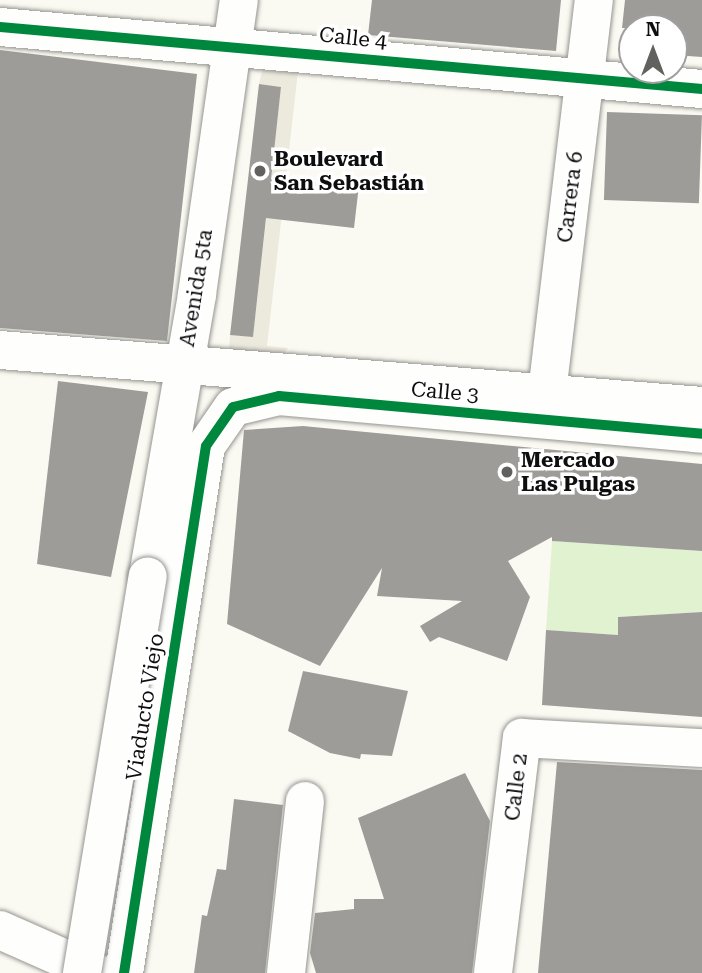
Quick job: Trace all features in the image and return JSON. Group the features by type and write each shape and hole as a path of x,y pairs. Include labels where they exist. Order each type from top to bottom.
{"street":[{"name":"Avenida 5ta","path":"165,581 184,364 229,44 239,0"},
{"name":"Carrera 6","path":"545,407 594,0"},
{"name":"Calle 4","path":"0,27 229,44 585,80 702,89"},
{"name":"Calle 3","path":"0,350 184,364 545,407 702,434"},
{"name":"Calle 3","path":"206,446 233,407 279,396 545,407 702,407"},
{"name":"Viaducto Viejo","path":"82,973 165,581 206,446"},
{"name":"Viaducto Viejo","path":"124,973 165,581"},
{"name":"Calle 2","path":"493,973 522,738 702,748"},
{"path":"286,973 305,801"},
{"path":"0,930 97,973"}],"green space":[{"path":"552,541 702,551 702,612 618,617 618,635 546,630"}],"shaded area":[{"path":"263,67 298,71 267,346 288,348 279,360 229,353 230,335 253,336 281,87 259,84"}],"building":[{"path":"372,0 561,0 556,51 368,35"},
{"path":"625,0 702,0 702,57 688,56 688,14 624,14"},
{"path":"0,50 197,74 167,341 0,328"},
{"path":"259,84 281,87 271,179 359,185 354,228 266,218 253,337 230,335"},
{"path":"607,112 702,115 699,203 604,200"},
{"path":"58,381 148,392 111,577 37,564"},
{"path":"303,426 702,464 702,551 552,541 552,537 508,561 530,597 507,661 439,637 430,642 420,626 462,601 377,596 382,568 320,666 227,624 244,430"},
{"path":"702,612 702,717 542,705 546,630 618,635 618,617"},
{"path":"303,671 408,691 392,756 361,754 360,759 330,753 288,731"},
{"path":"557,762 702,770 702,973 538,973"},
{"path":"465,773 490,821 472,973 316,973 310,953 315,913 354,909 354,899 384,899 358,818"},
{"path":"234,799 283,805 265,973 194,973 202,915 207,916 217,869 226,870"}],"cycle path":[{"path":"0,27 702,89"},
{"path":"124,973 206,446 233,407 279,396 702,434"}],"place":[{"name":"Boulevard San Sebastián","path":"260,171"},
{"name":"Mercado Las Pulgas","path":"507,472"}]}
